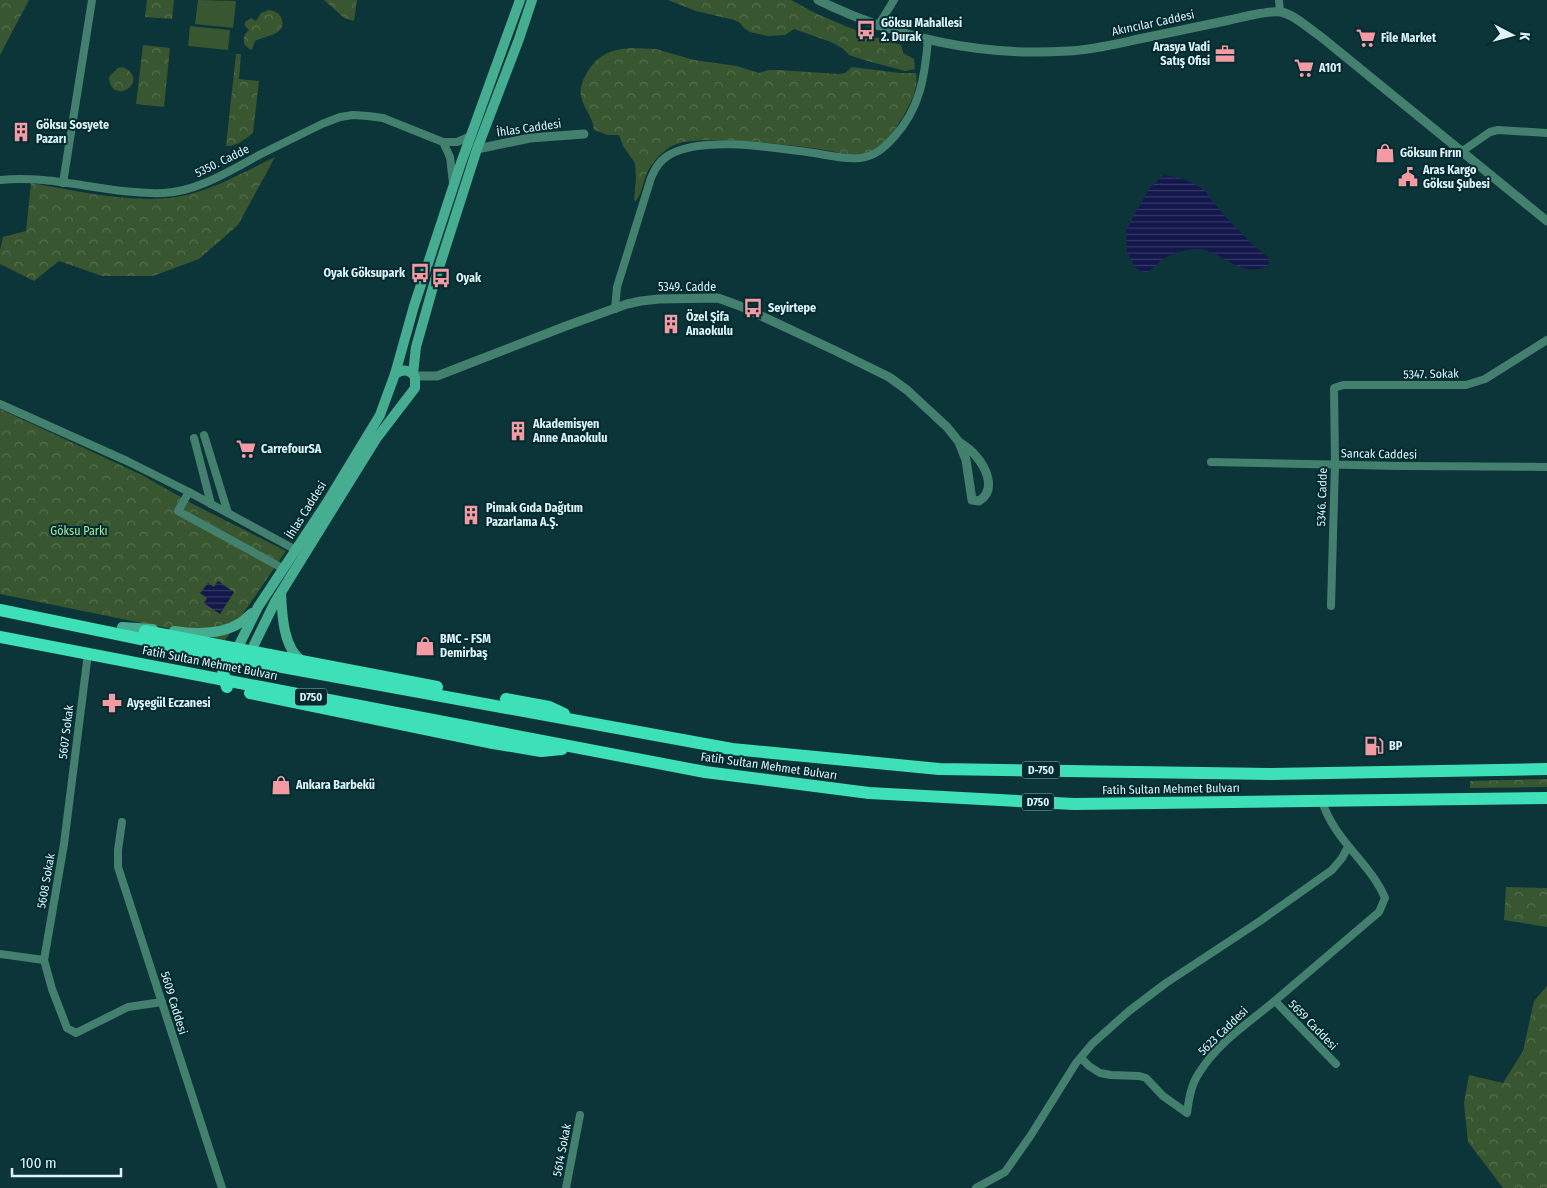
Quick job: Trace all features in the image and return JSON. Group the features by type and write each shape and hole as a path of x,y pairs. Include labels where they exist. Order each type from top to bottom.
{"highway":[{"path":"0,610 26,608 549,707 580,722"},
{"name":"Fatih Sultan Mehmet Bulvarı","path":"0,610 238,659 732,749 939,769 1271,774 1547,769"},
{"path":"0,637 17,648 512,746 541,751 574,747"},
{"name":"Fatih Sultan Mehmet Bulvarı","path":"0,637 705,772 869,793 1074,804 1547,798"},
{"path":"193,682 204,676 211,666 210,653 207,646 202,642"},
{"path":"228,689 222,672 223,666 229,655 237,649"},
{"path":"242,692 255,682 258,677 259,665 251,651"},
{"path":"281,700 273,689 272,676 281,663 297,660"}],"main road":[{"path":"476,134 520,0"},
{"path":"476,134 519,39 532,0"},
{"name":"İhlas Caddesi","path":"414,375 416,347 423,319 477,149 476,134"},
{"name":"İhlas Caddesi","path":"237,649 258,607 284,569 380,415 454,187 476,134"},
{"path":"406,370 414,375 416,381 414,390 402,394 396,390 393,379 406,370"},
{"name":"İhlas Caddesi","path":"251,651 281,593 376,439 414,390"},
{"path":"281,593 281,611 288,640 297,660"},
{"path":"122,627 196,634 240,623 258,607"}],"street":[{"path":"63,183 92,0"},
{"name":"Akıncılar Caddesi","path":"818,0 858,19 928,39 978,48 1018,51 1069,51 1113,44 1238,18 1280,12"},
{"path":"878,26 894,0"},
{"path":"1279,0 1280,12 1291,16 1320,36 1547,221"},
{"path":"614,309 617,287 646,194 656,167 661,161 677,151 708,145 763,148 855,158 877,152 888,144 913,111 926,70 928,39"},
{"name":"5350. Cadde","path":"0,180 43,180 151,193 174,192 188,189 221,175 322,124 340,117 353,115 383,118 443,142"},
{"path":"1461,152 1490,132 1498,130 1547,133"},
{"path":"454,187 450,156 443,142 457,142 476,134"},
{"name":"İhlas Caddesi","path":"477,149 530,138 584,134"},
{"name":"5349. Cadde","path":"414,375 438,376 566,326 641,300 718,298 731,302 889,377 907,390 942,422 959,442 974,453 986,472 988,489 985,496 979,501 972,500 966,460 959,442"},
{"name":"5347. Sokak","path":"1334,388 1343,385 1466,385 1485,379 1547,340"},
{"path":"414,390 438,376"},
{"name":"5346. Cadde","path":"1331,606 1335,464 1334,388"},
{"path":"0,402 189,492 296,550"},
{"path":"204,435 228,513"},
{"path":"194,438 211,504"},
{"name":"Sancak Caddesi","path":"1211,462 1547,467"},
{"path":"189,492 178,511 284,569"},
{"name":"5607 Sokak","path":"68,806 87,661"},
{"path":"976,1188 1005,1172 1092,1044 1129,1011 1166,983 1260,921 1332,870 1348,847 1327,816 1322,801"},
{"name":"5608 Sokak","path":"44,960 68,806"},
{"name":"5609 Caddesi","path":"122,822 118,850 118,867 222,1188"},
{"name":"5623 Caddesi","path":"1081,1058 1089,1066 1100,1072 1111,1075 1146,1078 1163,1096 1187,1113 1189,1094 1193,1082 1210,1056 1244,1024 1275,1001 1379,912 1386,898 1381,887 1348,847"},
{"path":"0,954 44,960 52,989 67,1028 71,1032 76,1033 128,1007 162,1002"},
{"name":"5659 Caddesi","path":"1275,1001 1336,1064"},
{"name":"5614 Sokak","path":"566,1188 580,1116"}],"green space":[{"path":"0,0 29,0 0,55"},
{"path":"147,0 174,0 172,19 145,17"},
{"path":"198,0 236,1 233,28 195,24"},
{"path":"324,0 357,0 354,21 344,18"},
{"path":"668,0 791,0 817,14 862,33 901,45 903,53 914,59 915,69 905,71 864,60 849,55 842,48 831,42 794,29 785,35 768,36 750,32 734,20 696,11"},
{"path":"269,10 280,16 282,20 281,29 255,41 252,50 246,46 244,41 249,30 245,26 245,22 251,18 256,21 261,13"},
{"path":"190,26 230,30 228,50 188,46"},
{"path":"143,45 170,48 164,107 136,104"},
{"path":"630,48 656,49 694,60 737,66 759,73 768,70 779,70 839,74 845,73 852,67 899,73 916,73 917,78 912,100 907,110 887,138 871,151 853,154 744,141 702,140 685,142 667,149 655,161 648,171 636,201 634,200 635,163 623,146 619,135 608,135 594,130 581,97 586,73 599,58 613,51"},
{"path":"236,54 241,54 239,79 259,81 253,133 237,144 226,146"},
{"path":"123,67 131,73 132,84 128,89 116,90 111,86 109,77 118,68"},
{"path":"275,157 238,225 199,259 153,276 102,276 59,261 34,281 0,264 0,250 3,237 26,231 31,183 109,196 149,199 168,198 210,188"},
{"name":"Göksu Parkı","path":"0,409 142,475 191,503 286,551 225,640 0,594"},
{"path":"1547,779 1547,787 1470,788 1470,781"},
{"path":"1506,887 1547,888 1547,927 1504,920"},
{"path":"1547,986 1547,1188 1503,1188 1468,1142 1464,1103 1469,1075 1503,1083 1523,1051 1534,1001"}],"shaded area":[{"path":"1164,175 1189,181 1204,190 1223,214 1251,243 1269,258 1269,264 1261,268 1244,268 1209,251 1196,249 1185,250 1169,256 1160,261 1146,274 1135,267 1127,252 1126,230 1149,189"},
{"path":"218,581 234,592 220,614 204,603 207,598 200,593 208,583 214,587"}],"place":[{"name":"Göksu Mahallesi 2. Durak","path":"866,30"},
{"name":"File Market","path":"1366,38"},
{"name":"Arasya Vadi Satış Ofisi","path":"1225,54"},
{"name":"A101","path":"1304,68"},
{"name":"Göksu Sosyete Pazarı","path":"21,132"},
{"name":"Göksun Fırın","path":"1385,153"},
{"name":"Aras Kargo Göksu Şubesi","path":"1408,177"},
{"name":"Oyak Göksupark","path":"420,273"},
{"name":"Oyak","path":"441,278"},
{"name":"Seyirtepe","path":"753,308"},
{"name":"Özel Şifa Anaokulu","path":"671,324"},
{"name":"Akademisyen Anne Anaokulu","path":"518,431"},
{"name":"CarrefourSA","path":"246,449"},
{"name":"Pimak Gıda Dağıtım Pazarlama A.Ş.","path":"471,515"},
{"name":"BMC - FSM Demirbaş","path":"425,646"},
{"name":"Ayşegül Eczanesi","path":"112,703"},
{"name":"BP","path":"1374,746"},
{"name":"Ankara Barbekü","path":"281,785"}]}
